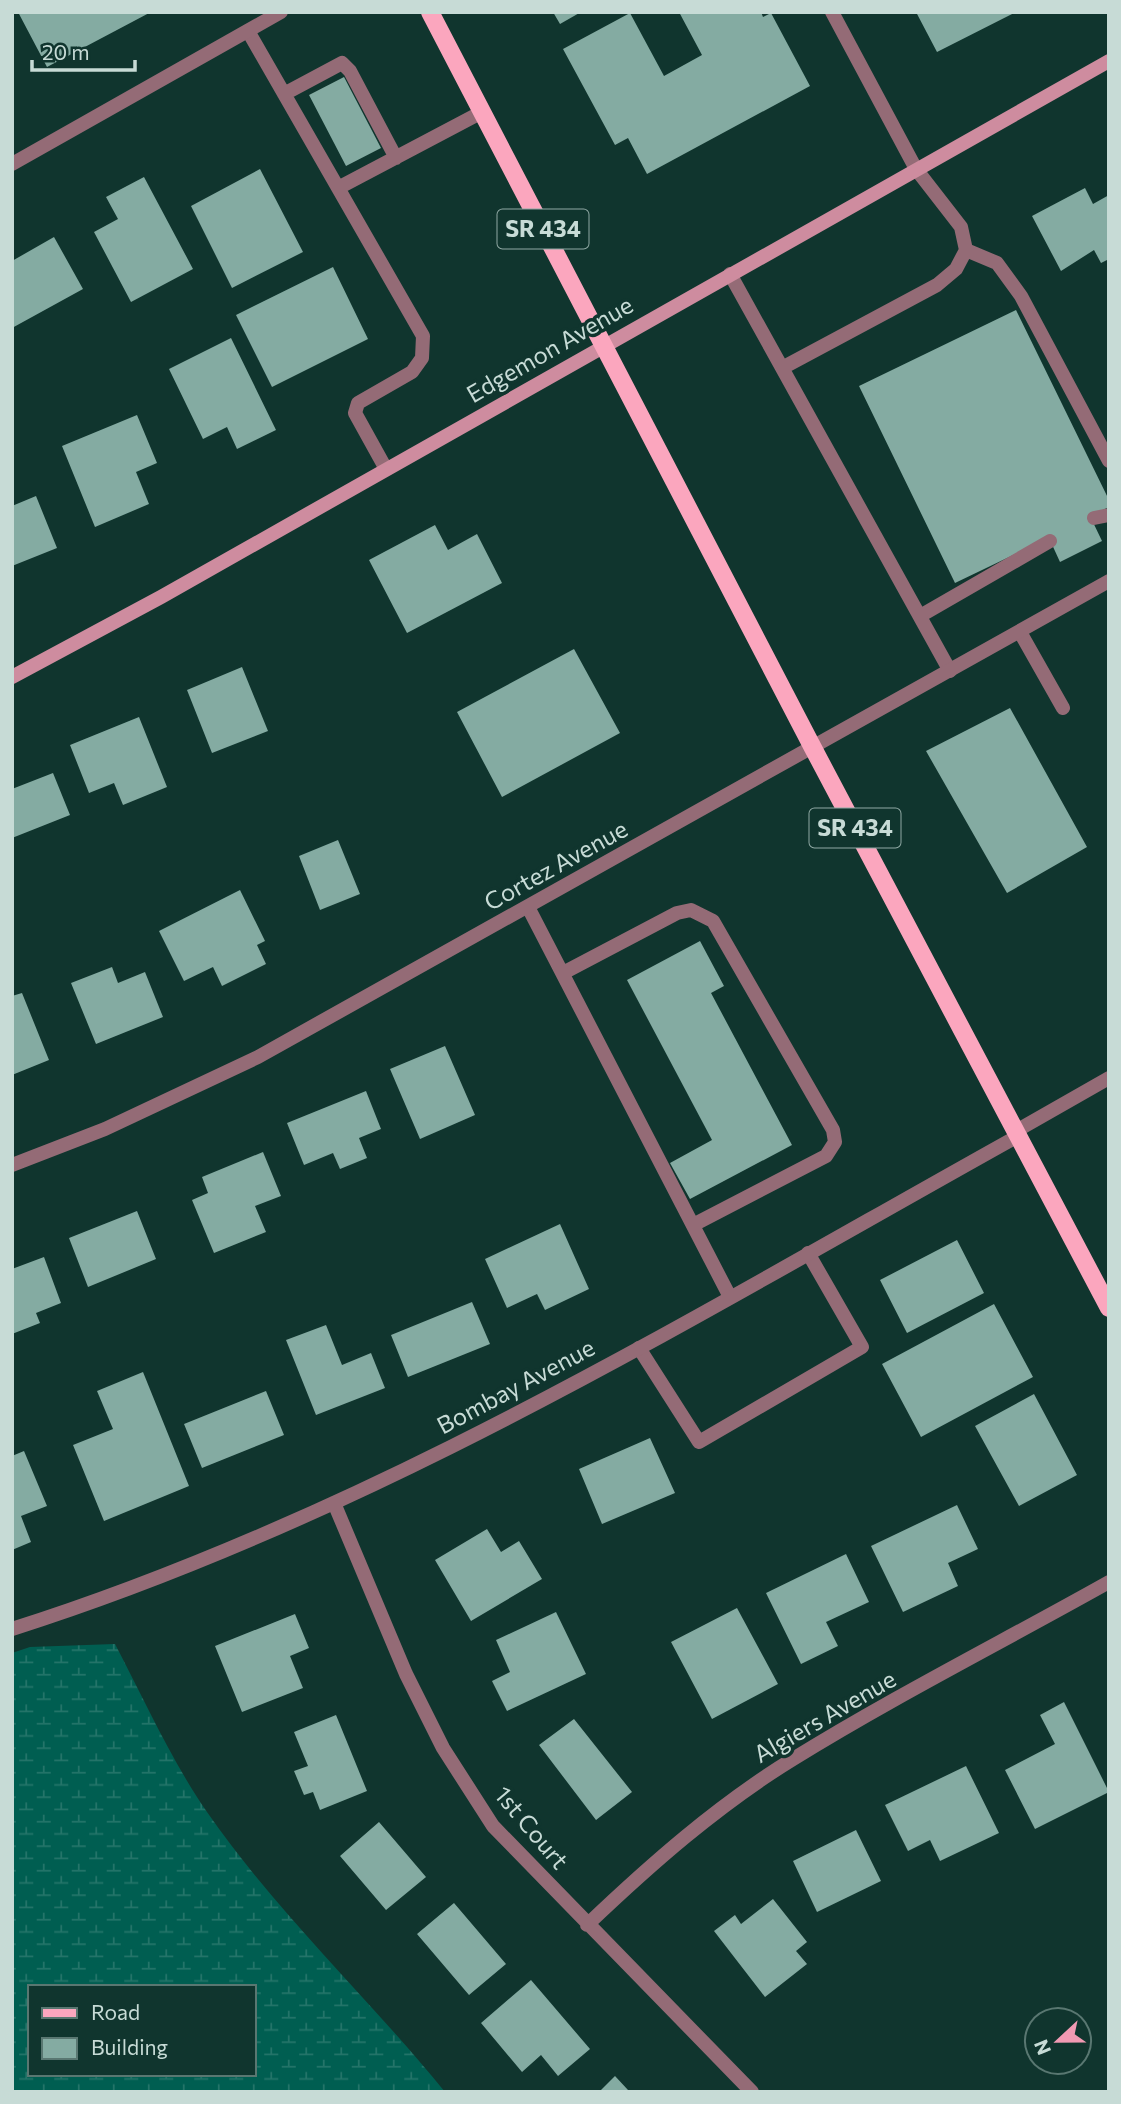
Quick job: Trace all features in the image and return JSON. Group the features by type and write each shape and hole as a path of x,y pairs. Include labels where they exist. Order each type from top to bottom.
{"main road":[{"name":"SR 434","path":"430,12 813,748 1109,1308"}],"street":[{"path":"782,368 937,285 956,269 965,250 961,227 916,169 832,12"},
{"path":"12,164 248,31 273,14"},
{"path":"248,31 423,336 422,358 412,372 358,403 355,413 386,470"},
{"name":"Edgemon Avenue","path":"12,677 161,597 1109,61"},
{"path":"284,94 342,63 350,71 396,158"},
{"path":"338,188 482,112"},
{"path":"965,250 997,263 1021,296 1109,461"},
{"path":"730,274 950,671"},
{"path":"920,616 1050,541"},
{"name":"Cortez Avenue","path":"12,1165 105,1129 258,1058 1109,581"},
{"path":"1020,632 1063,708"},
{"path":"528,907 730,1297"},
{"path":"563,973 677,913 691,910 713,920 833,1130 835,1142 826,1156 693,1225"},
{"name":"Bombay Avenue","path":"12,1629 183,1570 334,1503 511,1419 808,1253 1109,1078"},
{"path":"639,1348 699,1442 862,1347 808,1253"},
{"name":"1st Court","path":"334,1503 405,1674 443,1748 493,1826 752,2092"},
{"name":"Algiers Avenue","path":"587,1925 647,1868 705,1820 793,1759 1109,1583"}],"green space":[{"path":"115,1644 182,1772 234,1849 445,2092 12,2092 12,1653 30,1647"}],"building":[{"path":"18,12 151,12 47,67"},
{"path":"553,12 581,12 560,24"},
{"path":"679,12 761,12 763,17 771,13 810,86 647,174 628,138 615,145 563,49 630,13 664,76 702,55"},
{"path":"916,12 1016,12 937,52"},
{"path":"344,77 381,148 346,166 309,95"},
{"path":"260,169 303,252 232,288 191,206"},
{"path":"144,177 193,269 131,302 94,232 118,219 106,197"},
{"path":"1085,188 1093,204 1109,195 1109,259 1101,263 1094,250 1061,271 1032,216"},
{"path":"54,237 83,289 12,328 12,261"},
{"path":"333,267 368,339 272,387 236,315"},
{"path":"1016,310 1109,500 1109,507 1090,516 1102,541 1060,562 1049,538 955,583 859,386"},
{"path":"231,338 276,430 237,449 227,427 203,439 169,369"},
{"path":"137,415 157,463 136,472 149,504 95,527 62,446"},
{"path":"36,496 57,548 12,566 12,506"},
{"path":"435,525 448,550 477,534 502,583 407,633 369,560"},
{"path":"574,649 620,733 502,797 457,712"},
{"path":"242,667 268,731 212,753 187,690"},
{"path":"1010,708 1087,847 1007,893 926,751"},
{"path":"139,717 167,787 123,805 114,783 89,793 70,745"},
{"path":"53,773 70,815 12,838 12,789"},
{"path":"338,840 360,894 320,910 299,856"},
{"path":"240,890 265,941 257,945 266,964 222,986 213,967 184,981 159,931"},
{"path":"700,941 724,986 711,993 792,1145 690,1199 670,1163 712,1140 627,980"},
{"path":"112,967 118,983 145,972 163,1017 96,1044 71,983"},
{"path":"22,993 49,1060 12,1075 12,996"},
{"path":"445,1046 475,1115 420,1139 390,1069"},
{"path":"366,1091 381,1129 359,1138 367,1158 340,1169 333,1153 304,1165 287,1123"},
{"path":"263,1152 281,1196 255,1206 266,1232 214,1253 192,1200 208,1193 202,1177"},
{"path":"137,1211 156,1259 88,1287 69,1238"},
{"path":"560,1224 589,1289 545,1310 537,1294 507,1308 485,1259"},
{"path":"957,1240 984,1293 907,1333 880,1280"},
{"path":"44,1257 61,1303 36,1313 40,1323 12,1334 12,1269"},
{"path":"472,1302 490,1344 408,1377 391,1335"},
{"path":"994,1304 1033,1377 921,1437 882,1364"},
{"path":"326,1325 342,1365 371,1353 385,1388 316,1415 286,1340"},
{"path":"143,1372 189,1486 104,1521 73,1445 113,1429 97,1391"},
{"path":"266,1391 284,1435 202,1468 184,1424"},
{"path":"1034,1394 1077,1475 1019,1506 975,1426"},
{"path":"650,1438 675,1493 602,1524 579,1469"},
{"path":"24,1451 47,1506 21,1516 31,1542 12,1550 12,1456"},
{"path":"957,1505 978,1549 948,1563 958,1586 903,1612 871,1546"},
{"path":"487,1529 501,1552 519,1541 542,1579 471,1621 435,1560"},
{"path":"846,1554 869,1602 826,1622 838,1646 801,1664 766,1593"},
{"path":"737,1608 778,1684 712,1719 671,1642"},
{"path":"556,1612 586,1674 507,1711 492,1681 510,1672 496,1640"},
{"path":"295,1614 309,1648 290,1656 303,1688 242,1712 215,1646"},
{"path":"1064,1702 1109,1792 1035,1829 1005,1770 1055,1744 1040,1715"},
{"path":"336,1715 367,1791 320,1810 313,1792 304,1795 294,1771 308,1766 294,1732"},
{"path":"574,1719 632,1792 596,1820 539,1745"},
{"path":"966,1766 999,1833 940,1861 930,1840 908,1851 885,1805"},
{"path":"379,1822 426,1877 386,1910 340,1856"},
{"path":"856,1830 881,1881 817,1912 793,1861"},
{"path":"773,1899 807,1942 796,1951 807,1964 765,1997 714,1931 735,1915 741,1924"},
{"path":"454,1903 506,1964 469,1995 417,1934"},
{"path":"531,1980 590,2049 558,2076 541,2055 522,2072 481,2023"},
{"path":"615,2076 628,2090 599,2092"}]}
